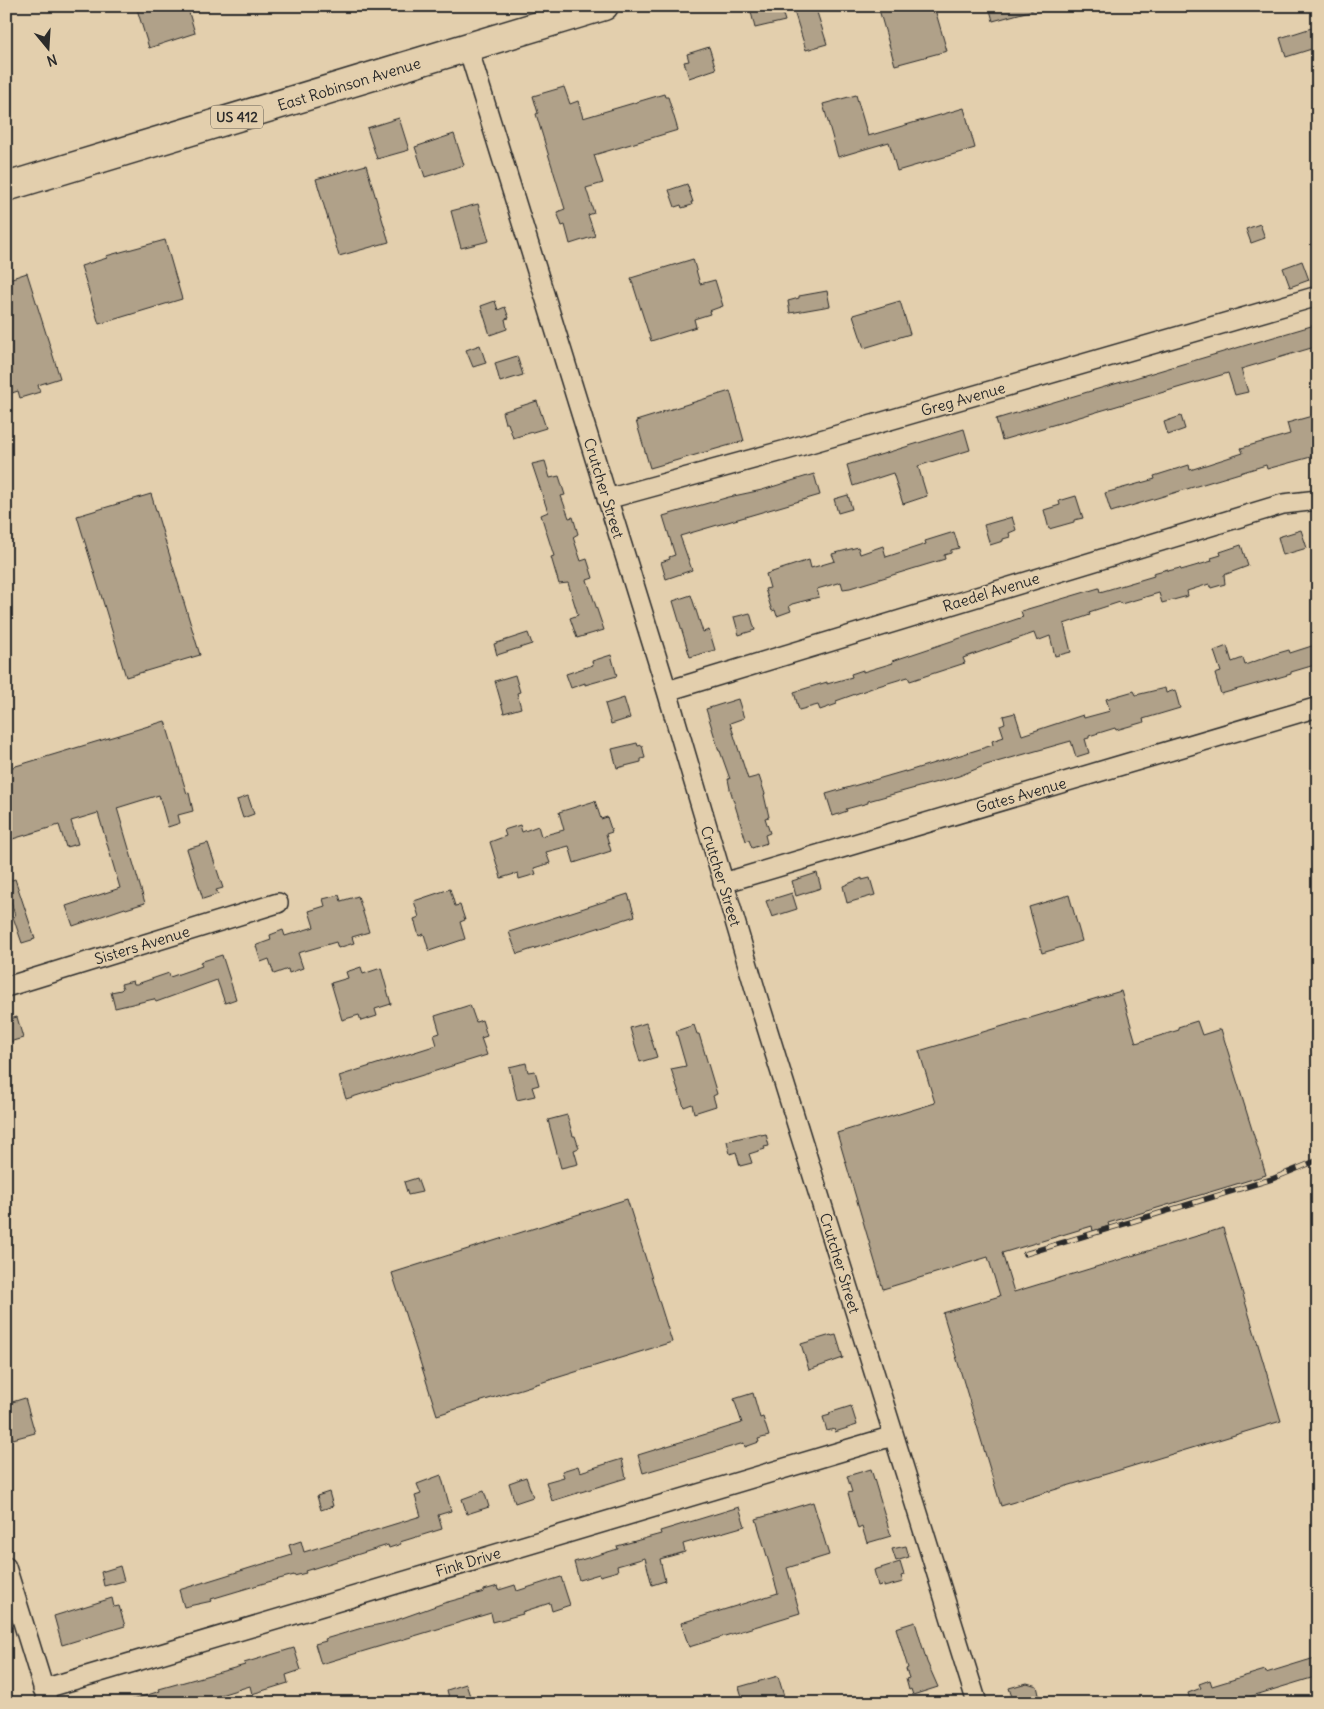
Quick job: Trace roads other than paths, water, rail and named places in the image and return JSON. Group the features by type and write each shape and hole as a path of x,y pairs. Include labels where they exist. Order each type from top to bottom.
{"highway":[{"name":"East Robinson Avenue","path":"6,186 604,6"}],"street":[{"name":"Crutcher Street","path":"468,48 976,1703"},
{"name":"Greg Avenue","path":"607,499 786,450 1318,296"},
{"name":"Raedel Avenue","path":"666,691 1283,504 1318,500"},
{"name":"Gates Avenue","path":"723,883 1318,707"},
{"name":"Sisters Avenue","path":"6,987 278,903"},
{"name":"Fink Drive","path":"45,1696 894,1436"},
{"path":"6,1567 45,1696"}],"railway":[{"path":"1025,1254 1272,1179 1318,1160"}]}
